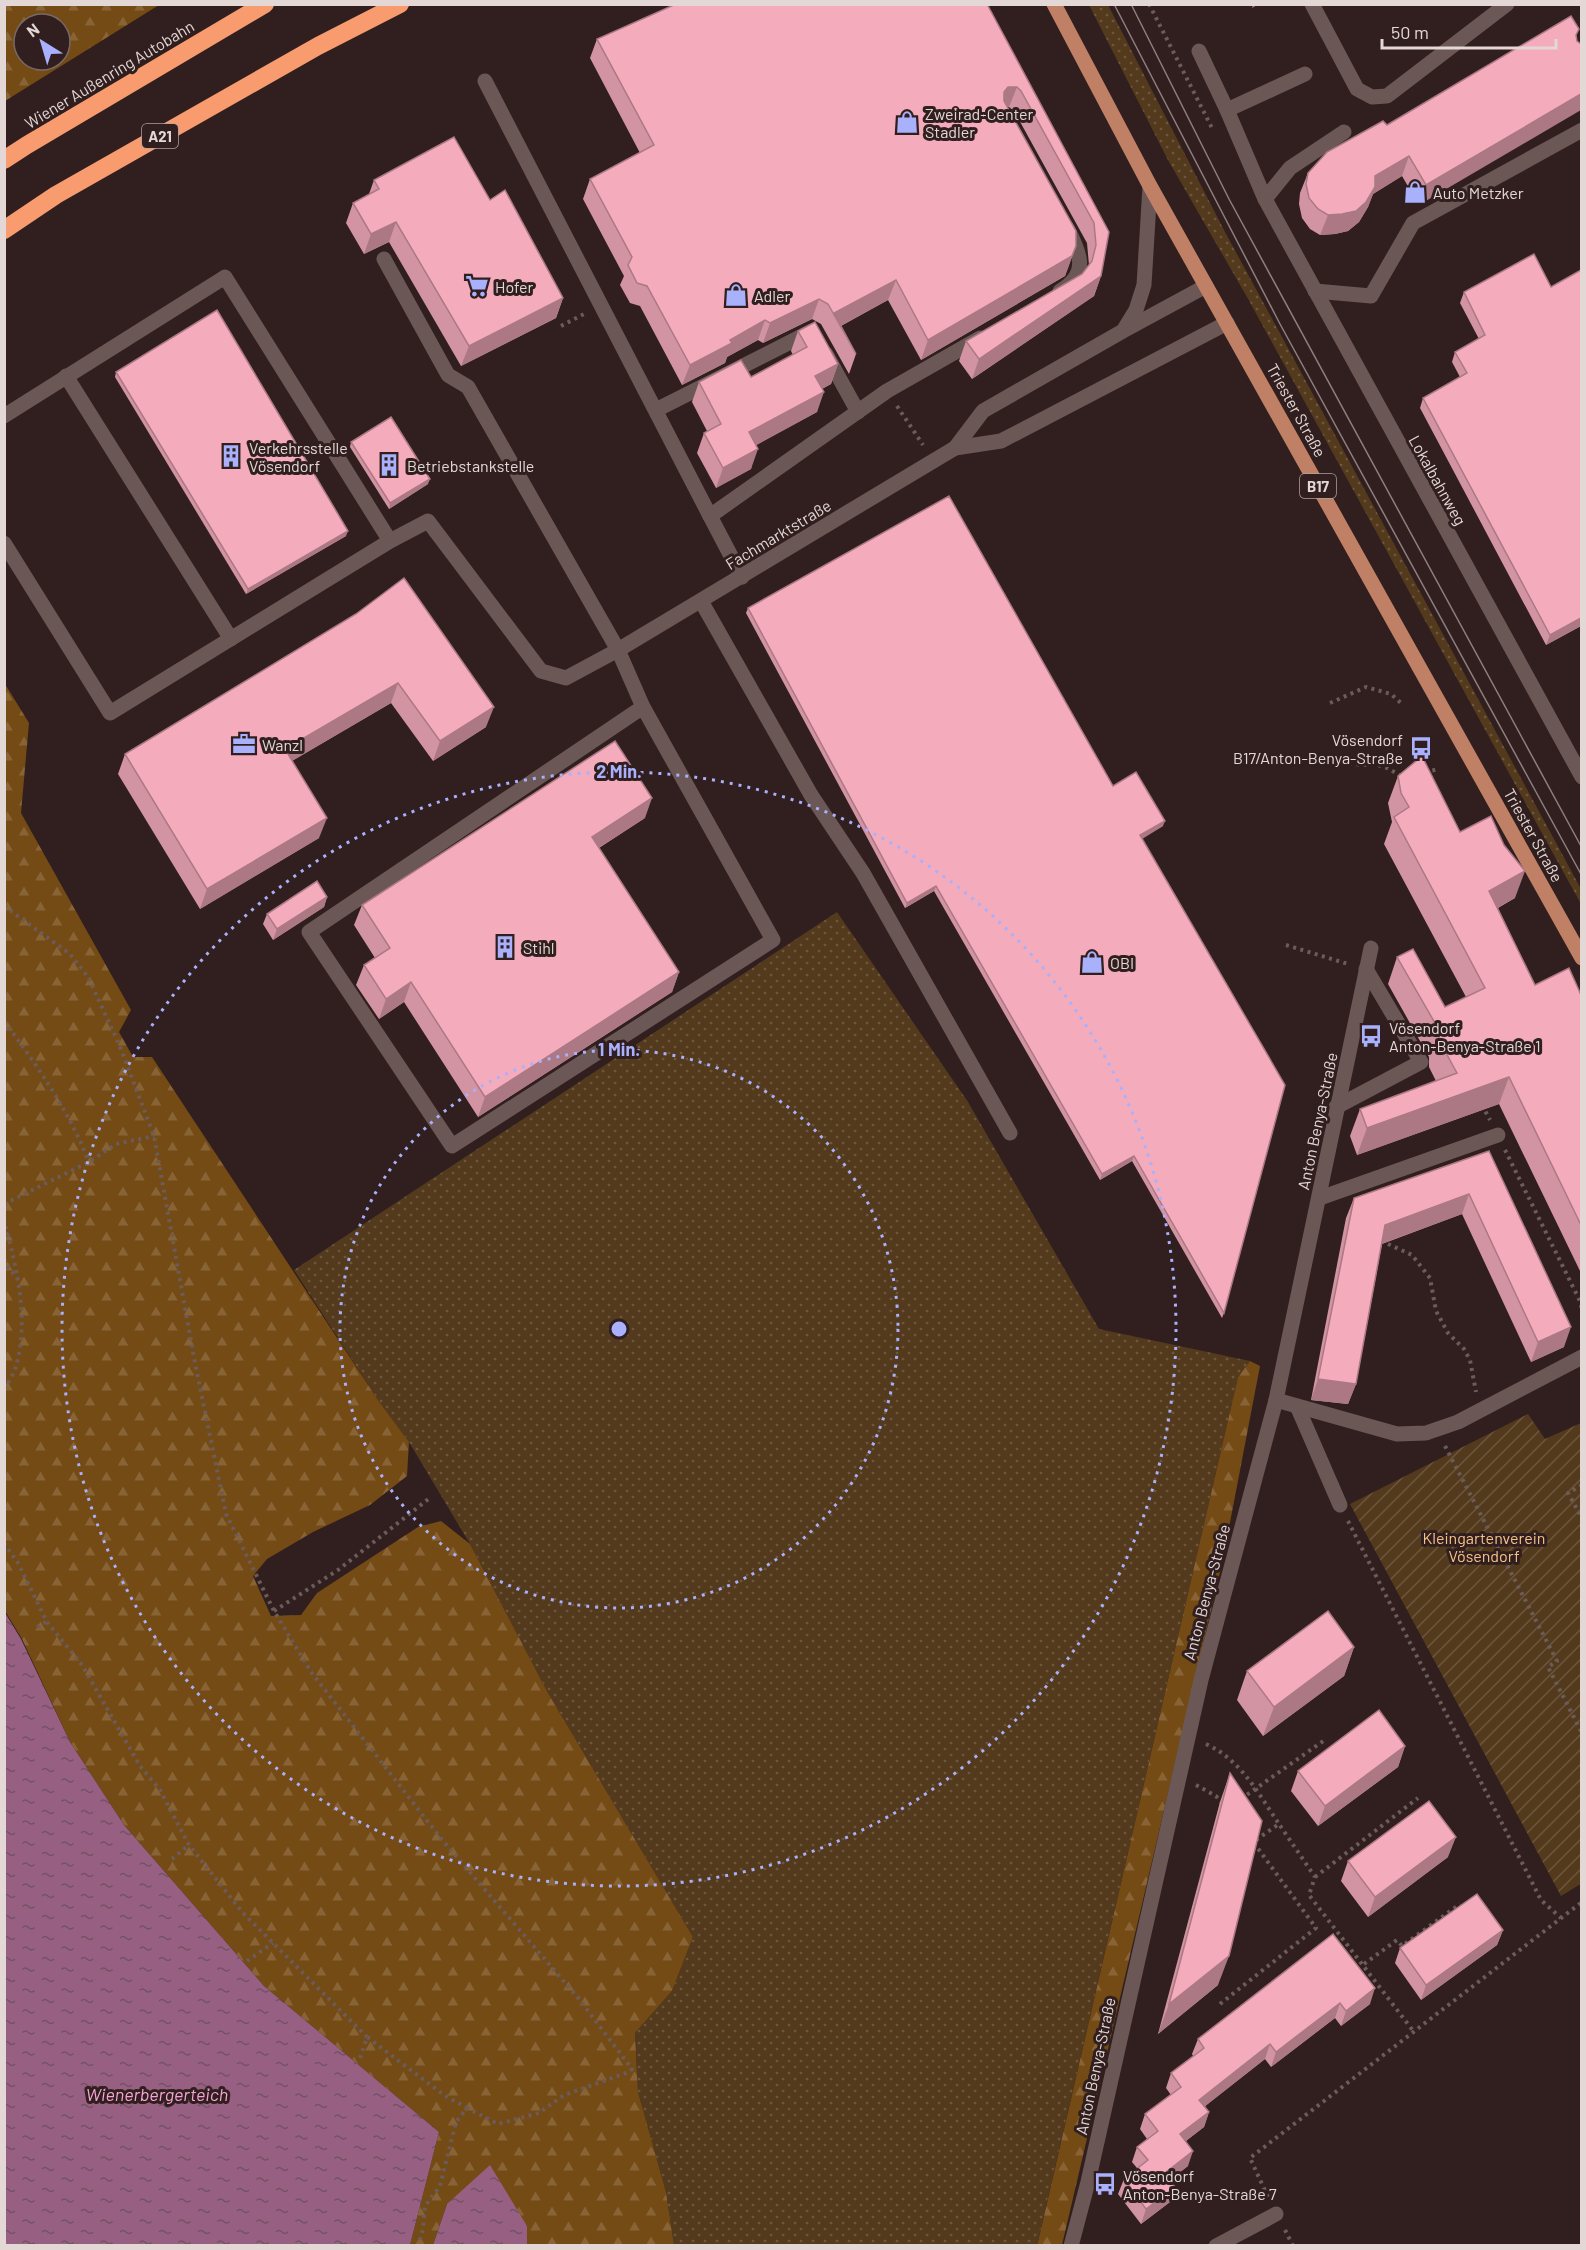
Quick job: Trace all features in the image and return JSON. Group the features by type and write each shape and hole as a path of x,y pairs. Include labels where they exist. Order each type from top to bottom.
{"highway":[{"name":"Wiener Außenring Autobahn","path":"4,160 265,4"},
{"name":"A21","path":"4,230 56,195 126,155 318,46 400,4"}],"main road":[{"name":"Triester Straße","path":"1054,4 1150,186 1581,958"}],"street":[{"path":"1312,4 1358,89 1372,97 1387,96 1507,4"},
{"name":"Lokalbahnweg","path":"1199,51 1265,199 1581,777"},
{"path":"1227,110 1305,74"},
{"path":"485,81 742,577"},
{"path":"1315,291 1371,296 1413,224 1581,130"},
{"path":"1265,199 1290,168 1344,132"},
{"path":"1123,331 1136,310 1144,285 1150,186"},
{"path":"1050,297 1070,286 1077,276 1080,262 1078,248 1061,218"},
{"path":"384,259 448,375 468,387 618,650 643,707 773,940 452,1146 309,932 643,707"},
{"path":"4,416 225,277 390,541 110,713 4,543"},
{"name":"Fachmarktstraße","path":"390,541 428,521 541,671 566,678 742,577 955,448 983,411 1206,286"},
{"name":"Fachmarktstraße","path":"955,448 1001,441 1227,323"},
{"path":"656,410 812,329 858,412"},
{"path":"710,516 886,391 989,333"},
{"path":"66,376 231,639"},
{"path":"701,601 811,795 863,873 1010,1132"},
{"name":"Anton Benya-Straße","path":"1071,2246 1088,2182 1201,1680 1276,1400 1371,948"},
{"path":"1336,1107 1421,1062 1366,969"},
{"path":"1320,1198 1498,1135"},
{"path":"1276,1400 1397,1434 1426,1433 1458,1422 1581,1357"},
{"path":"1297,1406 1340,1505"},
{"path":"1216,2246 1276,2214"}],"path":[{"path":"561,326 574,318"},
{"path":"898,408 934,461"},
{"path":"1330,703 1366,687 1390,694 1401,703"},
{"path":"1319,761 1364,765 1372,763 1387,768 1401,777 1411,775"},
{"path":"1420,773 1439,769"},
{"path":"4,906 70,954 88,977 119,1044 154,1136 195,1363 226,1514 274,1611 311,1672 443,1841 579,1999 632,2068 629,2072 564,2095 539,2113 498,2124 444,2095 367,2037 243,1914 189,1845 160,1790 140,1766 82,1665 47,1622 18,1563 4,1543"},
{"path":"1286,945 1366,969"},
{"path":"4,1021 51,1085 79,1137 89,1162"},
{"path":"4,1204 89,1162 116,1144 154,1136"},
{"path":"4,1219 23,1307 17,1365 4,1389"},
{"path":"1388,1244 1412,1255 1431,1278 1436,1311 1448,1332 1464,1349 1470,1360 1477,1412"},
{"path":"4,1259 19,1281"},
{"path":"1436,1430 1557,1661 1548,1667 1581,1733"},
{"path":"1581,1485 1568,1493 1581,1518"},
{"path":"274,1611 338,1570 431,1497"},
{"path":"1340,1505 1541,1900 1561,1918"},
{"path":"37,1627 47,1622"},
{"path":"1188,1737 1220,1751 1241,1768 1315,1877"},
{"path":"1236,1803 1326,1739"},
{"path":"1179,1776 1216,1796 1227,1809"},
{"path":"1414,2032 1309,1895 1315,1877 1418,1798"},
{"path":"1220,2004 1316,1928 1253,1842 1279,1824"},
{"path":"172,1859 189,1845"},
{"path":"1293,2246 1250,2158 1581,1902"},
{"path":"1364,1964 1397,1940 1402,1946 1460,1904"},
{"path":"247,1961 273,1943"},
{"path":"360,2058 367,2037"},
{"path":"418,2246 423,2229 425,2206 440,2186 456,2122 467,2108"}],"green space":[{"path":"5,4 159,4 72,59 72,12 12,12 12,72 52,72 5,101"},
{"path":"1089,5 1108,5 1225,232 1581,889 1581,904 1247,297 1168,160"},
{"path":"5,684 29,723 21,813 131,1010 119,1032 133,1057 152,1057 378,1400 409,1442 407,1476 370,1505 313,1532 267,1559 253,1576 271,1616 301,1615 317,1593 418,1527 441,1521 470,1544 548,1693 693,1937 672,1991 635,2033 638,2092 666,2192 674,2245 527,2245 527,2225 447,2204 433,2245 410,2245 439,2132 264,1986 124,1825 70,1742 22,1639 5,1611"},
{"path":"837,912 968,1102 1099,1329 1250,1361 1238,1377 1037,2245 674,2245 666,2192 638,2092 635,2033 672,1991 693,1937 548,1693 470,1544 409,1442 378,1400 294,1270"},
{"path":"1250,1361 1260,1366 1223,1559 1062,2245 1037,2246 1238,1377"},
{"name":"Kleingartenverein Vösendorf","path":"1528,1414 1545,1439 1581,1423 1582,1883 1561,1896 1350,1504"}],"water":[{"name":"Wienerbergerteich","path":"4,1611 21,1639 70,1742 124,1825 264,1986 439,2132 410,2245 5,2245"},
{"path":"490,2165 527,2226 527,2245 433,2245 447,2204"}],"building":[{"path":"676,4 987,4 1109,232 1101,276 979,359 966,341 1082,274 1092,261 1096,245 1094,223 1021,91 1017,87 1008,87 1004,92 1004,101 1076,231 1076,246 1072,256 928,340 896,280 834,313 856,354 828,304 819,299 770,323 765,320 730,340 732,343 690,365 647,286 637,283 628,265 632,257 590,179 654,145 597,39"},
{"path":"1571,16 1579,29 1576,35 1577,41 1581,44 1581,94 1426,185 1409,156 1375,176 1375,187 1366,202 1356,211 1328,215 1318,209 1309,198 1306,184 1308,173 1327,152 1383,121 1387,125"},
{"name":"Hofer","path":"454,137 490,200 505,190 563,298 469,346 396,222 371,234 353,203 379,189 374,180"},
{"path":"1534,254 1551,287 1581,270 1581,618 1550,635 1423,398 1467,373 1455,352 1485,335 1464,292"},
{"name":"Verkehrsstelle Vösendorf","path":"217,310 348,531 248,589 116,372"},
{"path":"815,322 838,364 815,376 824,392 749,432 758,449 723,468 704,433 721,424 699,382 741,360 751,377 807,347 798,331"},
{"name":"Betriebstankstelle","path":"391,417 430,479 390,503 351,442"},
{"name":"OBI","path":"949,496 1113,786 1136,772 1165,821 1140,835 1285,1085 1224,1313 1134,1156 1102,1174 936,886 907,903 748,608"},
{"name":"Wanzl","path":"404,578 494,707 440,741 398,683 285,749 327,818 207,889 125,754 356,614"},
{"name":"Stihl","path":"615,741 652,798 592,837 679,972 485,1097 411,982 386,999 364,965 390,948 362,905"},
{"path":"1422,756 1460,832 1491,816 1504,845 1525,871 1489,891 1535,985 1569,968 1581,995 1581,1225 1509,1077 1367,1128 1360,1109 1457,1073 1439,1040 1439,1030 1397,957 1413,949 1445,1007 1485,988 1394,817 1409,807 1401,793 1398,776"},
{"path":"317,881 327,897 277,929 267,914"},
{"path":"1489,1151 1571,1327 1538,1342 1469,1194 1385,1225 1356,1384 1318,1379 1354,1198"},
{"path":"1328,1611 1354,1647 1274,1707 1247,1671"},
{"path":"1379,1710 1405,1746 1325,1806 1298,1771"},
{"path":"1230,1773 1262,1821 1229,1956 1169,2004"},
{"path":"1429,1801 1456,1837 1375,1897 1348,1861"},
{"path":"1477,1894 1503,1930 1426,1985 1400,1948"},
{"path":"1333,1934 1375,1988 1346,2011 1340,2003 1276,2052 1270,2044 1199,2100 1209,2112 1180,2134 1193,2151 1165,2173 1175,2187 1146,2209 1124,2179 1148,2160 1137,2147 1158,2131 1145,2114 1181,2087 1171,2073 1204,2048 1198,2039"}],"tram line":[{"path":"1114,4 1280,324 1582,876"},
{"path":"1131,4 1229,199 1582,848"}],"place":[{"name":"Zweirad-Center Stadler","path":"907,122"},
{"name":"Auto Metzker","path":"1415,192"},
{"name":"Hofer","path":"477,286"},
{"name":"Adler","path":"736,295"},
{"name":"Verkehrsstelle Vösendorf","path":"231,456"},
{"name":"Betriebstankstelle","path":"389,465"},
{"name":"Wanzl","path":"244,744"},
{"name":"Vösendorf B17/Anton-Benya-Straße","path":"1421,748"},
{"name":"Stihl","path":"505,947"},
{"name":"OBI","path":"1092,962"},
{"name":"Vösendorf Anton-Benya-Straße 1","path":"1371,1036"},
{"name":"Vösendorf Anton-Benya-Straße 7","path":"1105,2184"}]}
